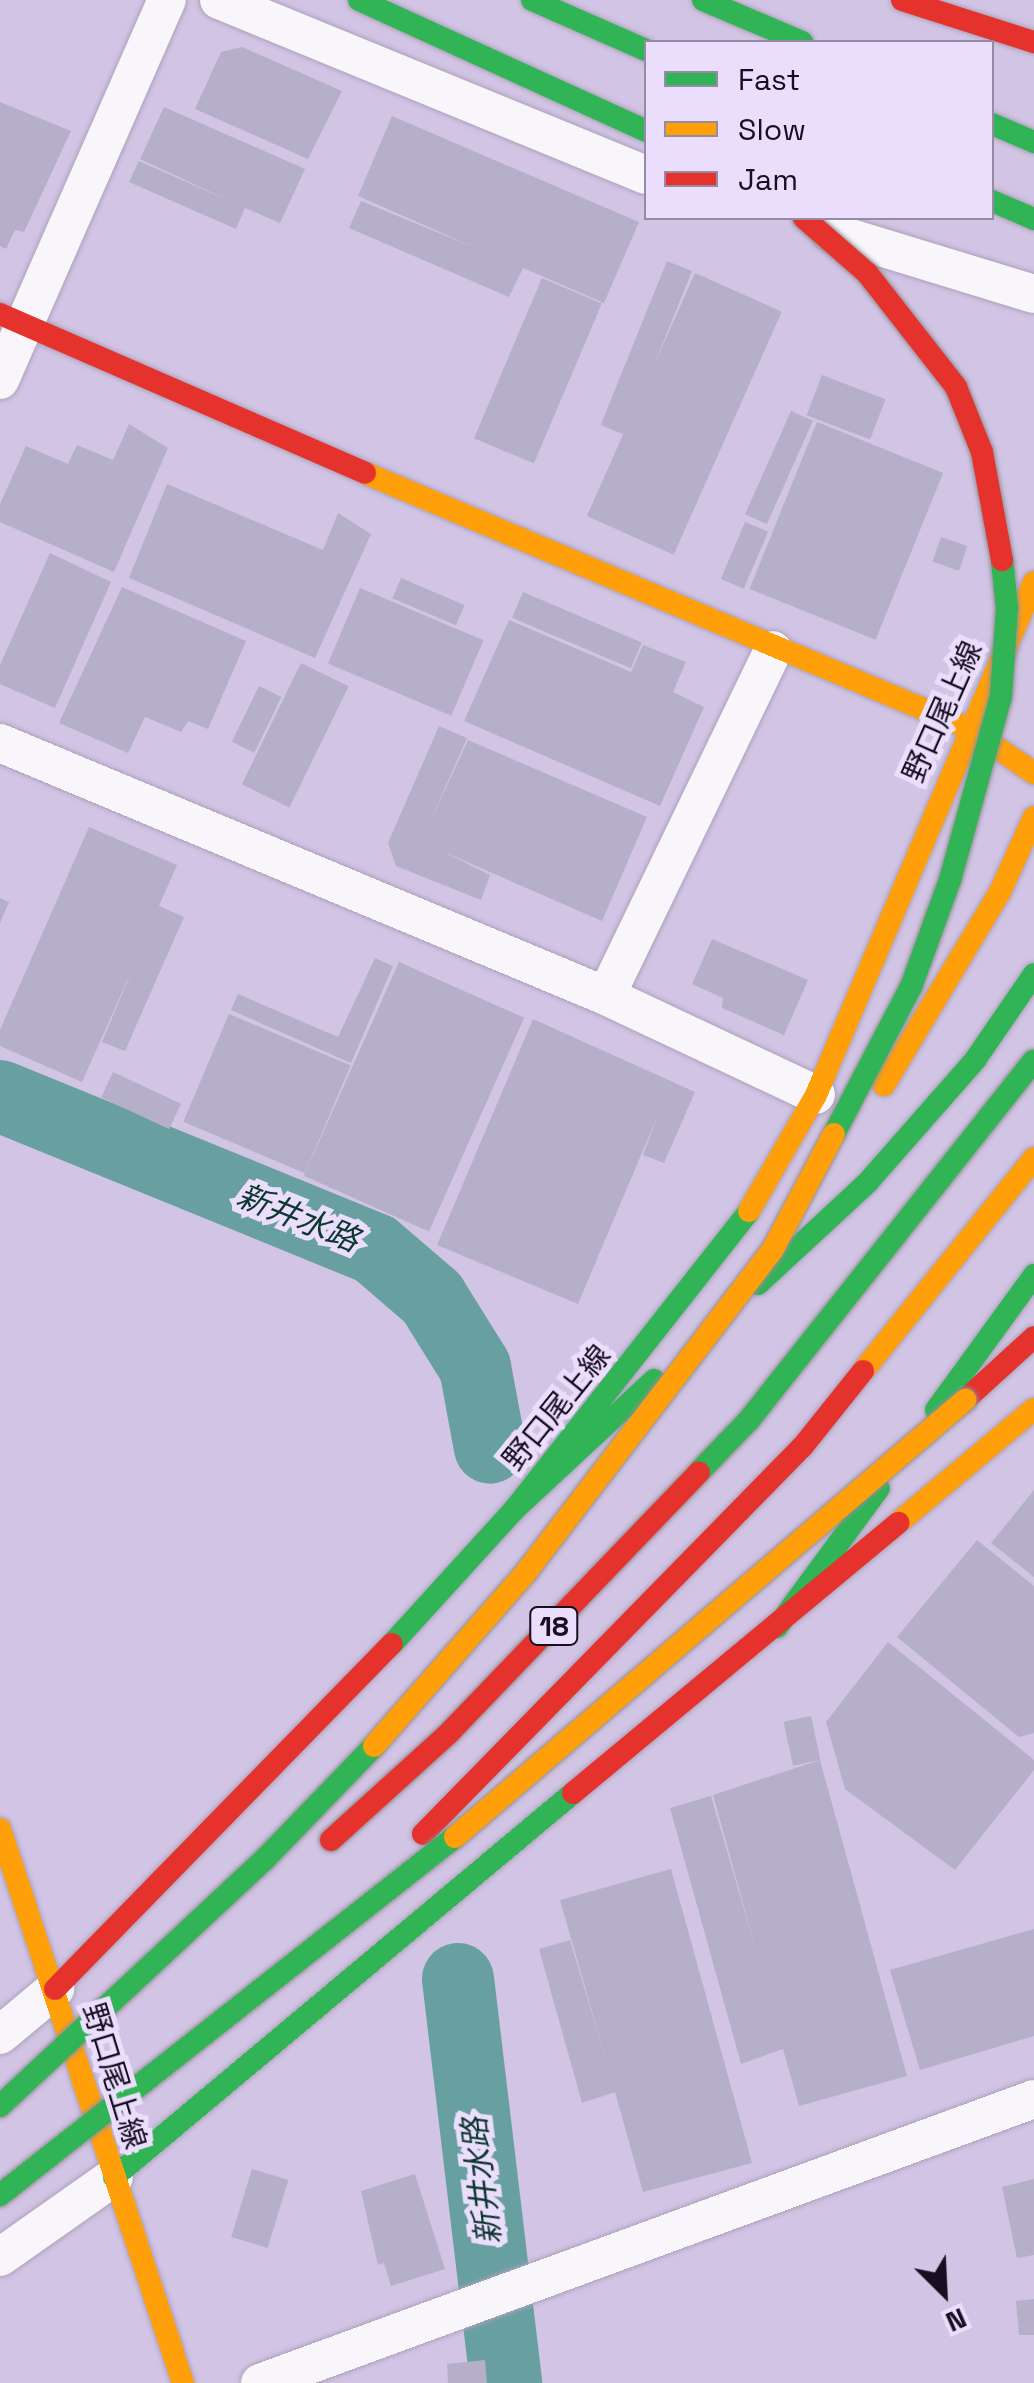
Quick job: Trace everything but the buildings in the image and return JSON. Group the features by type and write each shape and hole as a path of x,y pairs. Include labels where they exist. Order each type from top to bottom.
{"main road":[{"path":"360,0 644,131"},
{"path":"532,0 644,49"},
{"path":"703,0 797,40"},
{"path":"902,0 1034,42"},
{"path":"994,125 1034,142"},
{"path":"994,202 1034,219"},
{"path":"773,1249 911,987 950,880 1001,696 1007,608 982,452 956,387 867,273 806,220"},
{"path":"11,319 773,650 968,728 1034,773"},
{"name":"野口尾上線","path":"182,2383 55,1989 312,1733 514,1510 756,1202 816,1095 968,728 1034,582"},
{"path":"0,2106 265,1859 399,1720 527,1571 773,1249 932,1008 1034,817"},
{"path":"514,1510 868,1182 975,1060 1034,974"},
{"name":"18","path":"308,1860 449,1732 749,1420 1034,1061"},
{"name":"18","path":"158,2076 359,1896 660,1598 802,1446 1034,1158"},
{"path":"777,1627 1034,1275"},
{"name":"18","path":"0,2194 370,1910 1034,1337"},
{"path":"965,1400 1034,1350"},
{"name":"野口尾上線","path":"114,2176 1034,1409"},
{"path":"0,1828 55,1989"},
{"path":"0,2120 207,1948"}],"street":[{"path":"0,380 11,319 167,0"},
{"path":"219,0 644,174"},
{"path":"791,220 1034,294"},
{"path":"606,996 773,650"},
{"path":"0,743 606,996 816,1095"},
{"path":"0,2035 55,1989"},
{"path":"260,2383 534,2279 1034,2099"},
{"path":"0,2257 114,2176"}],"waterway":[{"name":"新井水路","path":"0,1096 375,1249 432,1298 475,1367 490,1448"},
{"name":"新井水路","path":"458,1979 506,2383"}],"traffic: fast":[{"path":"359,0 644,130"},
{"path":"532,0 644,49"},
{"path":"703,0 797,40"},
{"path":"994,125 1034,142"},
{"path":"994,202 1034,219"},
{"path":"834,1134 911,987 950,880 1001,696 1007,608 1002,560"},
{"path":"758,1284 868,1182 975,1060 1034,974"},
{"path":"699,1472 749,1420 1034,1061"},
{"path":"392,1644 514,1510 749,1211"},
{"path":"936,1410 1034,1275"},
{"path":"514,1510 654,1380"},
{"path":"777,1627 879,1488"},
{"path":"0,2106 265,1859 374,1746"},
{"path":"114,2177 573,1793"},
{"path":"0,2195 455,1837"}],"traffic: slow":[{"path":"365,473 968,728 1034,773"},
{"path":"749,1211 816,1095 1034,582"},
{"path":"884,1085 1000,892 1034,817"},
{"path":"374,1746 527,1571 773,1249 834,1134"},
{"path":"863,1371 1034,1158"},
{"path":"455,1837 965,1400"},
{"path":"898,1523 1034,1409"},
{"path":"0,1829 183,2383"}],"traffic: jam":[{"path":"902,0 1034,42"},
{"path":"806,220 867,273 956,387 982,452 1002,560"},
{"path":"0,314 365,473"},
{"path":"965,1400 1034,1337"},
{"path":"423,1834 803,1446 863,1371"},
{"path":"331,1840 449,1733 699,1472"},
{"path":"573,1793 898,1523"},
{"path":"55,1989 392,1644"}]}
